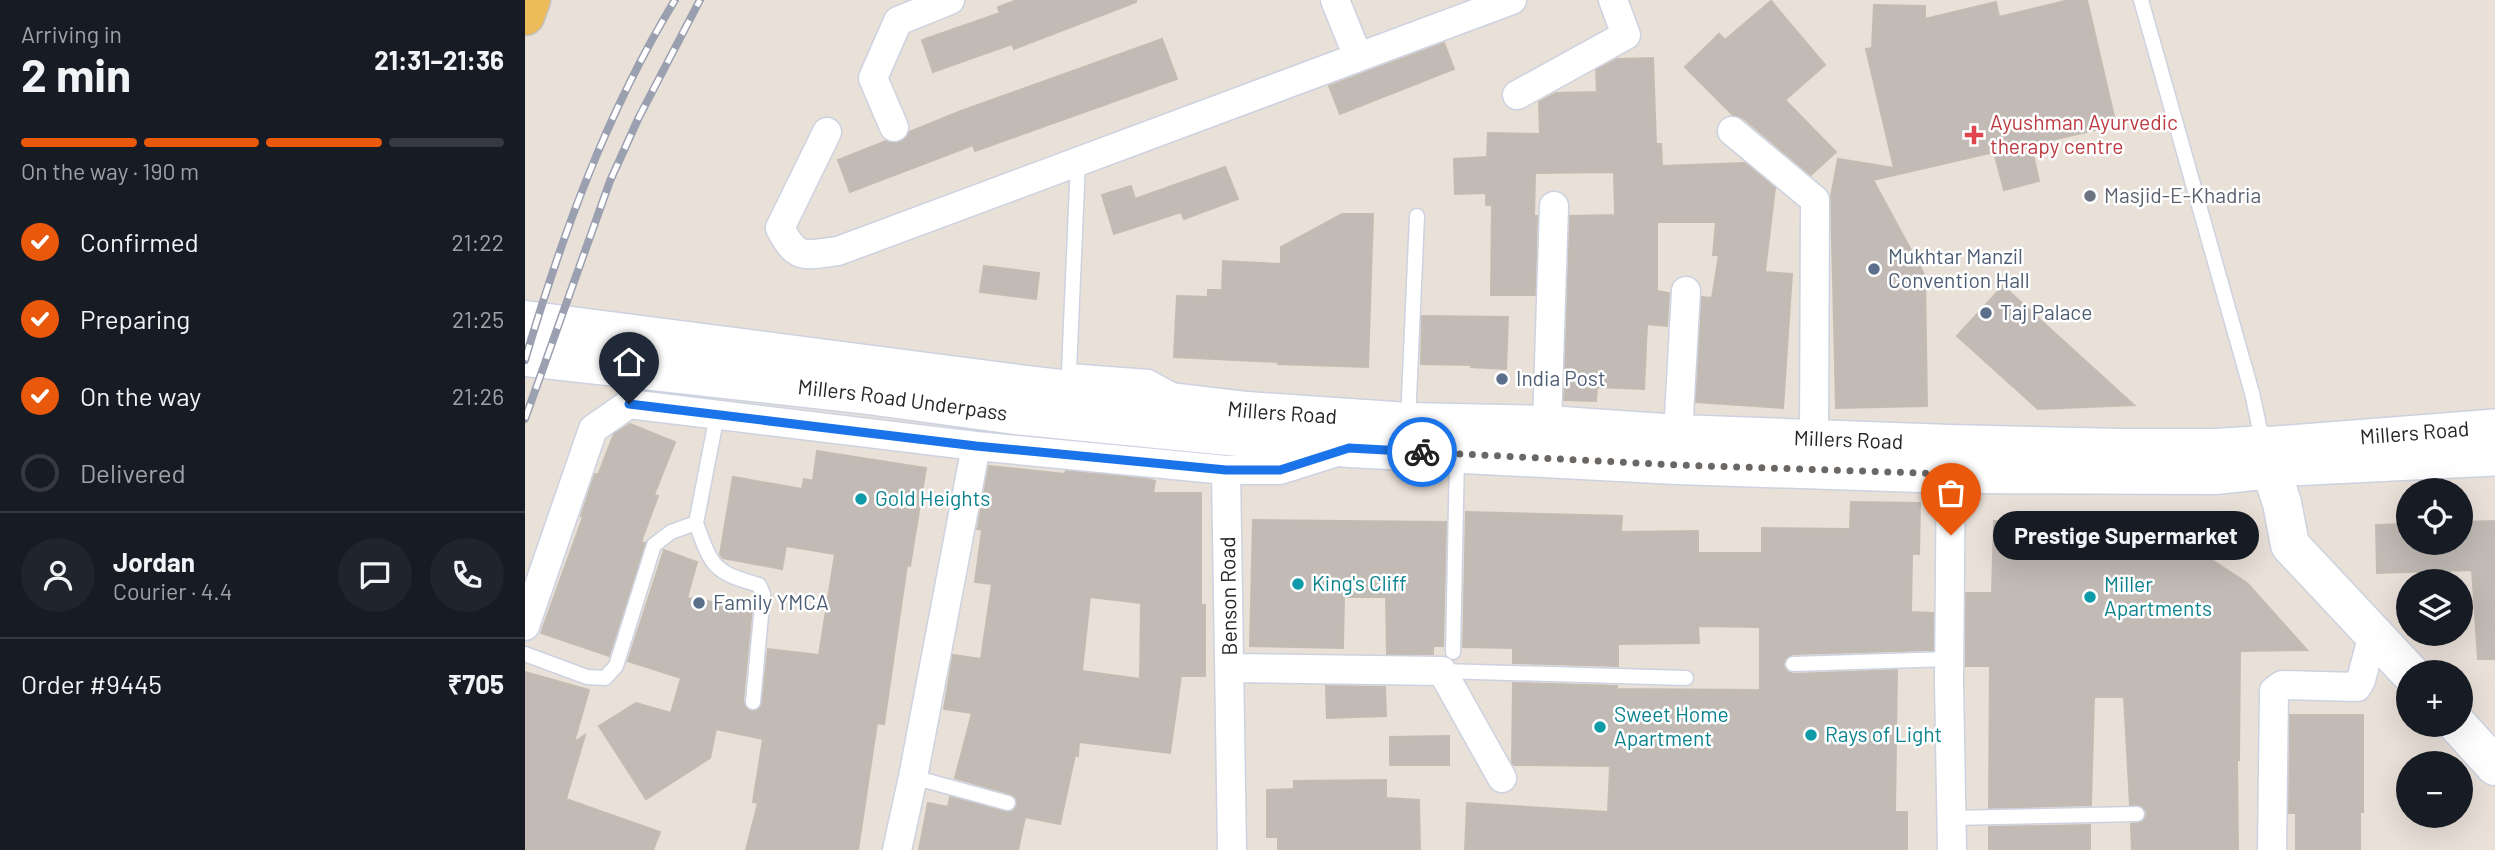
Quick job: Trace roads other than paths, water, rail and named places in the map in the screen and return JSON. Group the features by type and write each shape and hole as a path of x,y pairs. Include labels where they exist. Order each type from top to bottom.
{"main road":[{"path":"525,16 531,0"},
{"name":"Millers Road Underpass","path":"525,320 1020,384 1202,404"},
{"name":"Millers Road Underpass","path":"525,357 861,394 1015,415 1281,442"},
{"name":"Millers Road","path":"1202,404 1247,411 1408,422 1546,425 1814,440 1951,459"},
{"name":"Millers Road","path":"1281,442 1677,465 1951,459 2119,448 2215,448 2267,457"},
{"path":"2267,457 2282,503 2290,545 2398,660"},
{"path":"2469,737 2495,766"}],"street":[{"path":"894,127 873,78 898,21 950,0"},
{"path":"1335,0 1359,57"},
{"path":"828,132 780,228 790,247 804,255 838,251 1512,0"},
{"path":"1517,95 1626,35 1613,0"},
{"path":"1732,131 1815,200 1814,440"},
{"path":"1546,425 1554,206"},
{"path":"1678,434 1686,292"},
{"path":"525,626 593,429 629,404 976,446 1226,470 1280,470 1349,448"},
{"name":"Millers Road","path":"2267,457 2495,427"},
{"path":"897,850 976,446"},
{"name":"Millers Road","path":"2267,457 2495,458"},
{"path":"1951,459 1949,659 1952,850"},
{"name":"Benson Road","path":"1226,470 1232,850"},
{"path":"2272,850 2274,691 2281,685 2357,687 2373,634"},
{"path":"1230,667 1447,662 1502,778"}],"lane":[{"path":"2141,0 2252,393 2267,457"},
{"path":"1078,162 1069,371 1149,377 1202,404"},
{"path":"1408,422 1417,216"},
{"path":"717,415 696,523 709,558 728,576 759,585 764,594 753,702"},
{"path":"1457,453 1447,662 1686,678"},
{"path":"525,654 587,677 605,678 616,666 654,545 671,532 696,523"},
{"path":"1793,664 1949,659"},
{"path":"913,777 1008,803"},
{"path":"1951,818 2137,814"}],"railway":[{"path":"525,360 554,267 588,175 628,86 675,0"},
{"path":"525,419 610,181 639,117 700,0"}],"place":[{"name":"Ayushman Ayurvedic therapy centre","path":"1974,135"},
{"name":"Masjid-E-Khadria","path":"2090,196"},
{"name":"Mukhtar Manzil Convention Hall","path":"1874,269"},
{"name":"Taj Palace","path":"1986,313"},
{"name":"India Post","path":"1502,379"},
{"name":"Gold Heights","path":"861,499"},
{"name":"Prestige Supermarket","path":"1951,535"},
{"name":"King's Cliff","path":"1298,584"},
{"name":"Miller Apartments","path":"2090,597"},
{"name":"Family YMCA","path":"699,603"},
{"name":"Sweet Home Apartment","path":"1600,727"},
{"name":"Rays of Light","path":"1811,735"}]}
